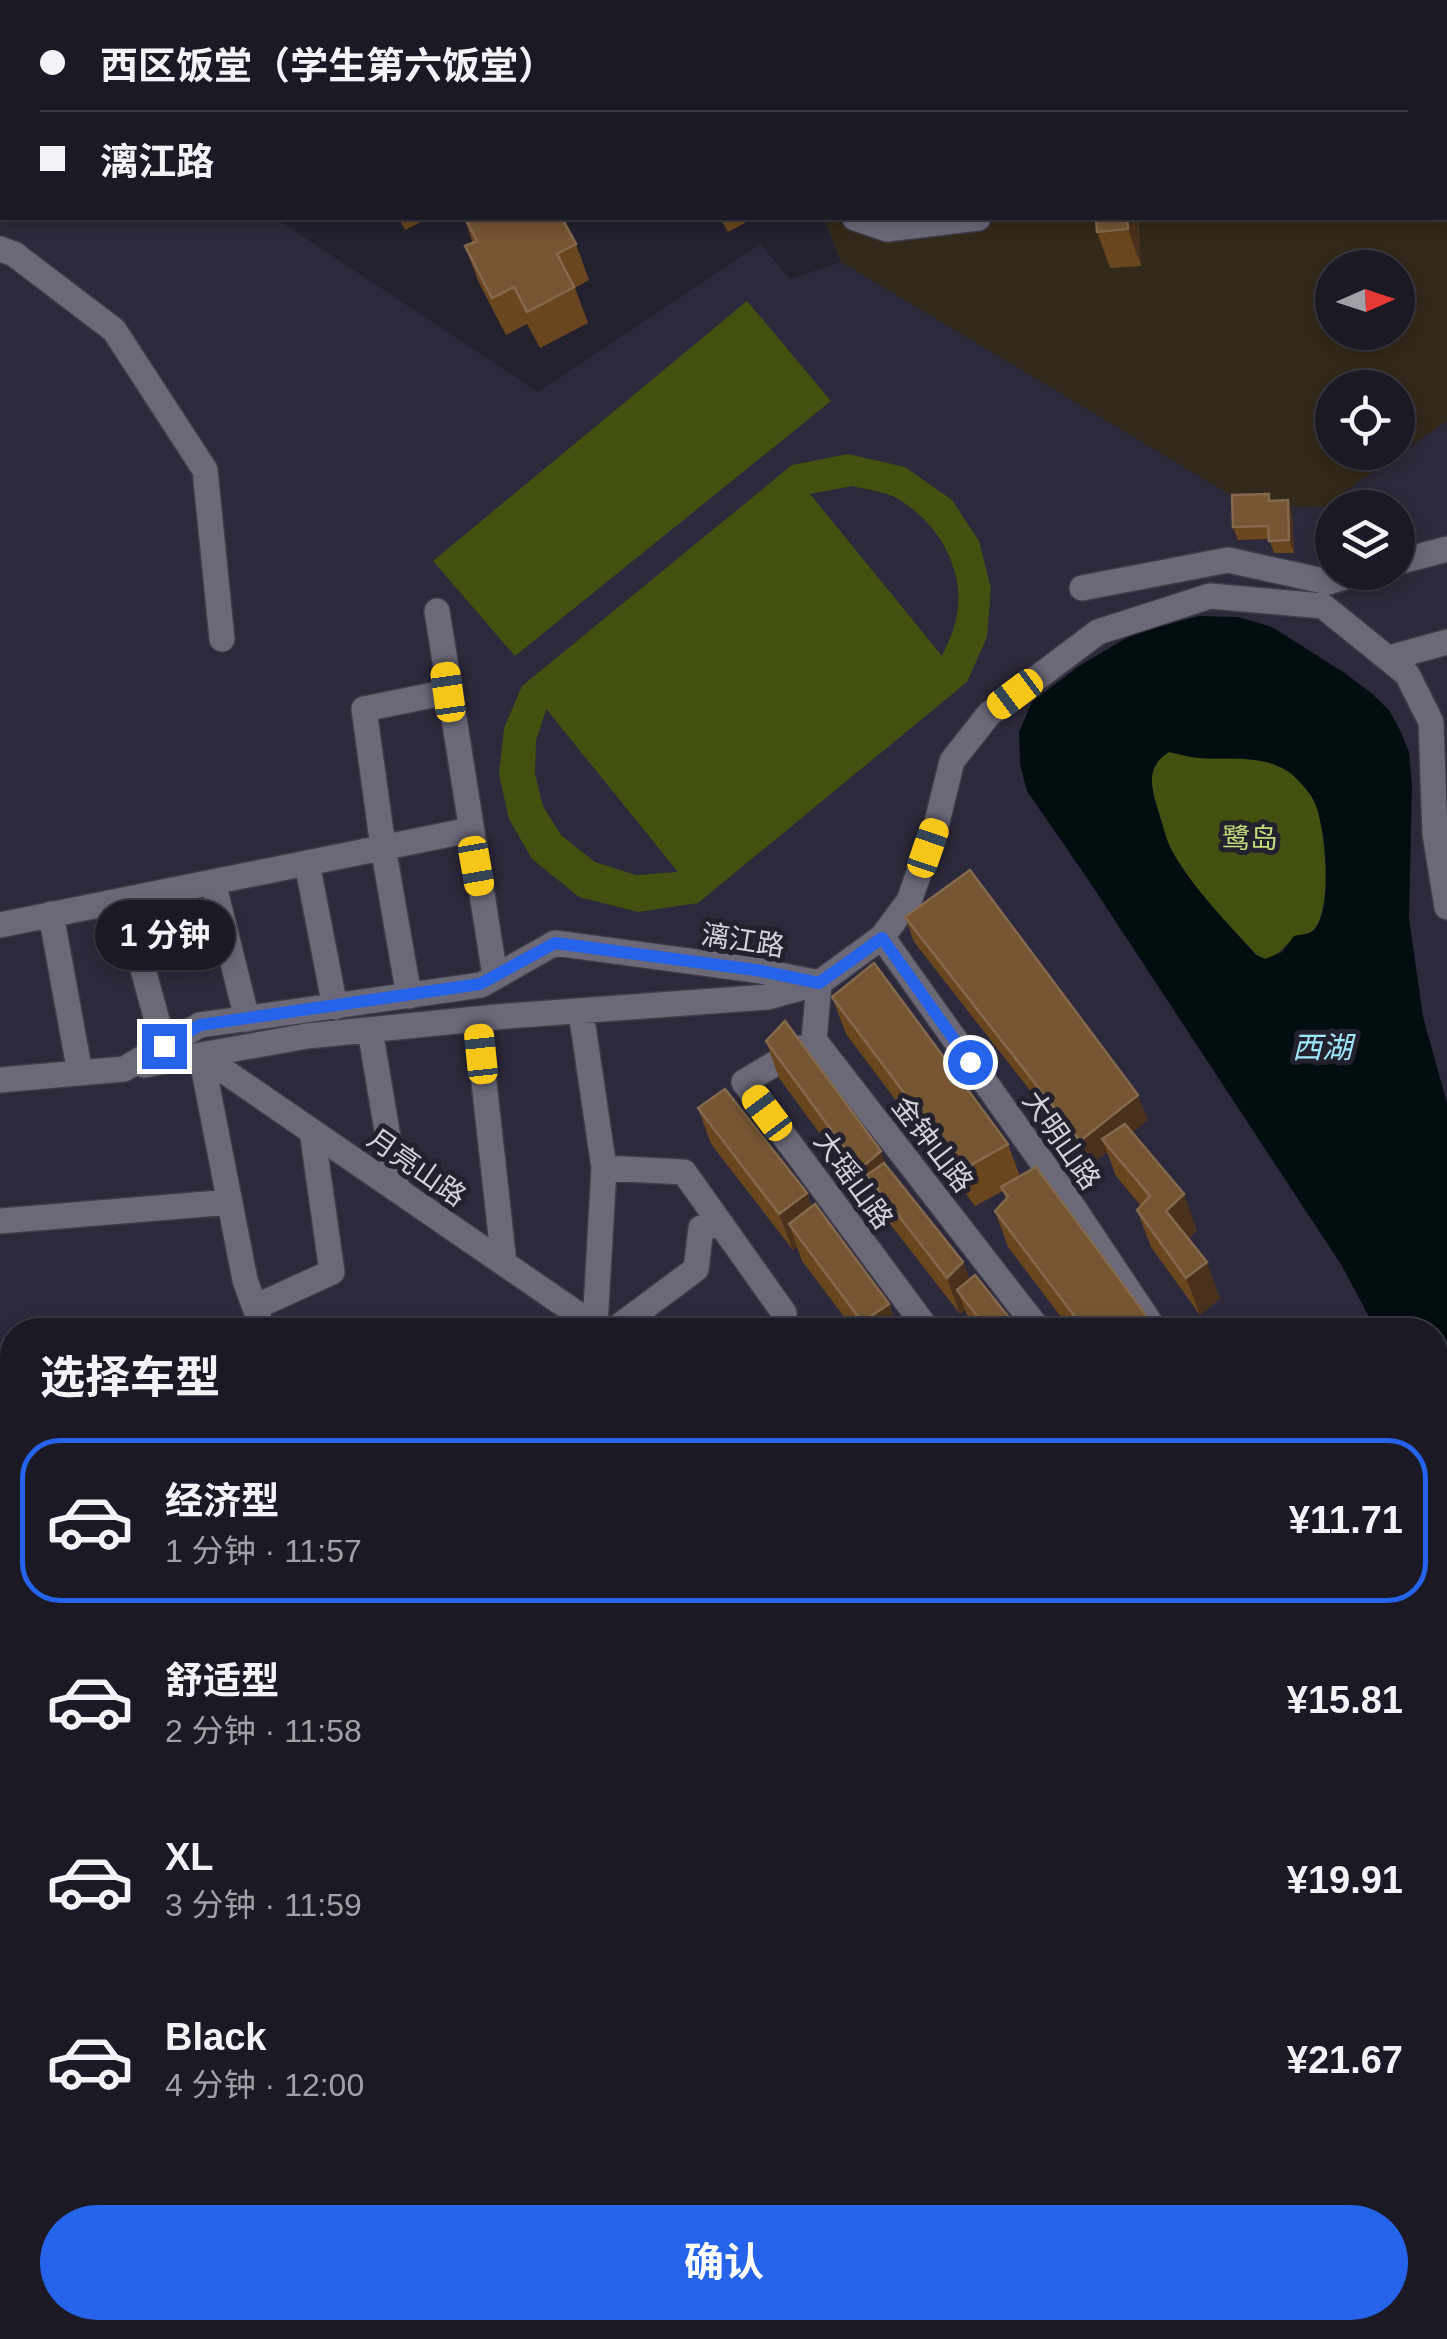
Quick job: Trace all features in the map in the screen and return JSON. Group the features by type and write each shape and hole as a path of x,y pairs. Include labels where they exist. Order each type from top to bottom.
{"street":[{"path":"861,220 887,229 961,220"},
{"path":"0,249 14,254 114,330 206,470 222,640"},
{"path":"1415,557 1447,549"},
{"path":"1082,588 1228,560 1315,579"},
{"path":"124,1069 307,1036 768,997 819,983 882,938 909,900 937,822 952,761 990,714 1098,632 1210,596 1323,606 1406,674 1430,722 1435,834 1443,854 1447,907"},
{"path":"437,611 495,976"},
{"path":"1389,658 1447,642"},
{"path":"409,996 382,848 364,709 448,692"},
{"path":"0,925 470,830"},
{"path":"307,863 335,1007"},
{"path":"212,882 246,1019"},
{"path":"124,900 164,1046"},
{"path":"51,914 80,1073"},
{"name":"大明山路","path":"882,938 1148,1318"},
{"name":"漓江路","path":"0,1080 124,1069 200,1025 480,984 555,943 756,970 819,983"},
{"path":"814,1040 819,983"},
{"path":"581,1012 604,1168 601,1318"},
{"path":"477,1019 504,1263"},
{"path":"370,1030 397,1190"},
{"name":"大瑶山路","path":"814,1040 744,1082 919,1318"},
{"name":"金钟山路","path":"814,1040 1030,1318"},
{"path":"201,1055 245,1280 259,1318 332,1272 312,1132"},
{"name":"月亮山路","path":"201,1055 586,1318"},
{"path":"604,1168 684,1172 784,1318"},
{"path":"0,1221 230,1202"},
{"path":"617,1318 696,1269 701,1228 721,1224"}],"shaded area":[{"path":"0,220 278,220 538,392 760,244 790,279 841,262 1252,508 1315,507 1315,590 1415,590 1415,490 1348,490 1377,470 1415,470 1415,443 1447,421 1447,1318 0,1318"},
{"path":"825,220 1447,220 1447,421 1415,443 1415,370 1315,370 1315,470 1376,470 1348,490 1315,490 1315,507 1252,508 841,262"}],"green space":[{"path":"747,301 831,401 515,656 433,561"},
{"path":"848,454 905,467 952,500 979,541 991,588 987,637 967,682 698,903 638,912 579,897 532,859 509,819 499,774 504,728 522,686 792,465","holes":["852,486 898,499 939,537 955,571 958,589 953,631 942,656 810,494","547,710 678,872 636,875 595,862 561,835 543,806 535,774 536,741"]},
{"name":"鹭岛","path":"1169,752 1267,762 1292,775 1314,801 1322,828 1324,903 1313,930 1271,957 1257,955 1234,931 1172,851 1152,783 1157,763"}],"water":[{"name":"西湖","path":"1199,616 1238,617 1272,627 1343,672 1389,710 1409,752 1409,918 1423,1017 1447,1103 1447,1318 1370,1318 1342,1266 1027,791 1020,764 1019,732 1032,702 1079,666 1135,633","holes":["1169,752 1199,758 1246,759 1279,766 1303,785 1318,812 1326,885 1321,918 1315,929 1294,936 1282,952 1265,959 1256,955 1201,892 1165,835 1152,783 1154,769"]}],"building":[{"path":"466,220 563,220 576,244 557,254 574,287 527,312 514,287 492,298 465,246 477,241"},
{"path":"1096,220 1127,220 1128,229 1097,232"},
{"path":"1269,494 1269,501 1288,500 1289,540 1269,541 1268,526 1233,527 1232,495"},
{"path":"970,870 1138,1095 1080,1141 905,917"},
{"path":"874,963 1008,1144 962,1170 832,997"},
{"path":"785,1021 881,1151 860,1169 766,1041"},
{"path":"725,1089 807,1193 779,1214 698,1108"},
{"path":"1125,1124 1184,1194 1166,1211 1207,1262 1186,1278 1137,1210 1150,1196 1102,1139"},
{"path":"884,1163 963,1262 947,1278 867,1175"},
{"path":"1036,1167 1148,1318 1076,1318 995,1211 1008,1197 1001,1187"},
{"path":"815,1204 889,1304 868,1318 859,1318 789,1224"},
{"path":"975,1275 1009,1318 979,1318 957,1290"}],"route":[{"path":"164,1046 200,1025 480,984 555,943 756,970 819,983 882,938 970,1062"}]}
